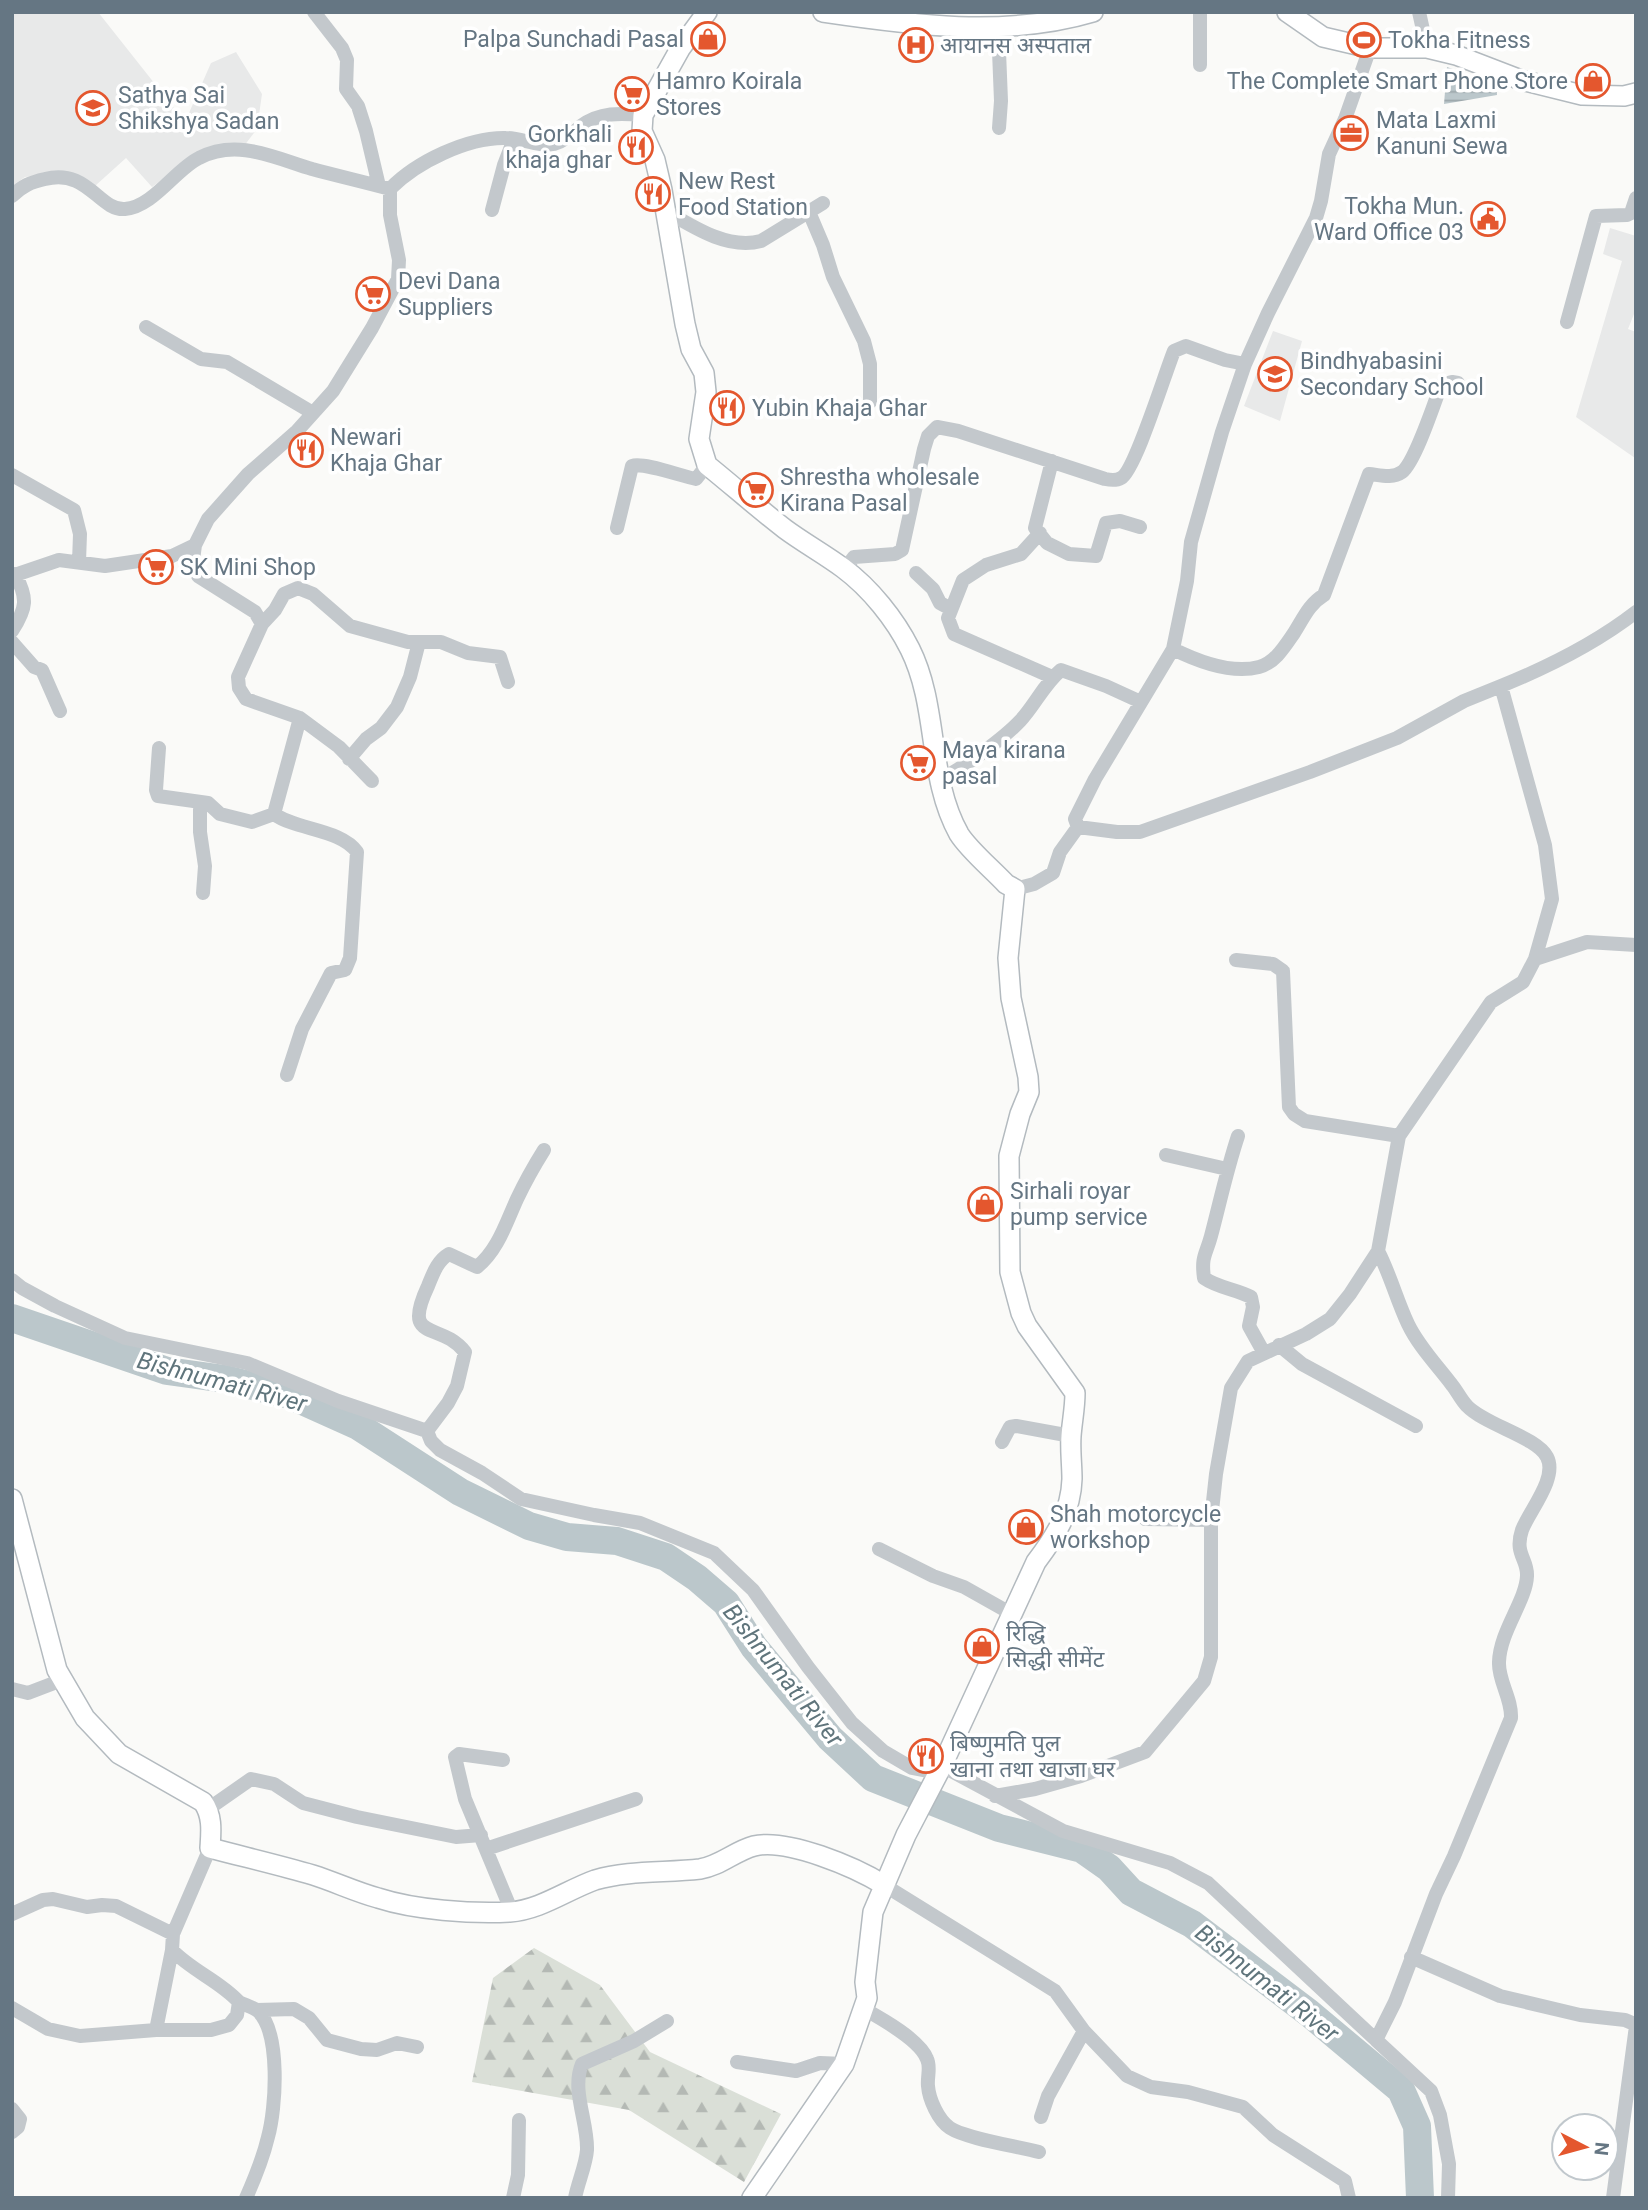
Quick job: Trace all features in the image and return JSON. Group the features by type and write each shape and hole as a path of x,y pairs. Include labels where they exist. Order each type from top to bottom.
{"street":[{"path":"261,624 255,612 198,576 193,560 195,545 208,519 248,474 297,431 333,391 372,328 398,279 399,260 384,187 358,106 346,89 347,60 342,48 314,12"},
{"path":"706,12 680,49 643,115 642,131 655,160 691,349 704,373 706,392 699,439 707,465 786,530 845,569 876,600 895,625 920,672 929,704 931,737 946,806 960,836 1006,884 1015,889 1034,884 1053,873 1060,852 1078,827"},
{"path":"823,12 902,23 998,26 1065,20 1093,12"},
{"path":"1200,12 1200,65"},
{"path":"1287,12 1323,37 1370,48 1427,48 1456,55 1521,80 1582,95 1624,96 1636,93"},
{"path":"1419,12 1427,48"},
{"path":"998,26 1001,101 999,128"},
{"path":"1078,827 1075,819 1081,804 1173,649 1187,581 1191,542 1222,432 1245,364 1316,218 1329,154 1370,48"},
{"path":"12,196 23,186 51,177 64,177 80,181 115,208 129,209 146,200 200,157 240,149 253,150 384,187 425,161 469,143 505,138 553,144 568,138 603,115 620,112 643,115"},
{"path":"492,210 514,139"},
{"path":"1567,322 1596,216 1627,215 1636,198"},
{"path":"666,211 709,234 744,244 761,241 823,203"},
{"path":"808,212 823,245 833,277 864,341 870,364 870,402"},
{"path":"146,327 201,359 227,362 313,413"},
{"path":"845,569 854,557 895,554 902,550 924,449 928,436 937,428 958,430 1105,479 1117,480 1124,477 1135,459 1174,351 1186,346 1245,364"},
{"path":"1173,649 1193,659 1234,668 1260,667 1280,653 1313,602 1324,595 1369,474 1390,477 1402,471 1413,456 1441,385 1458,383"},
{"path":"1052,461 1035,528 1047,543 1069,554 1096,556 1106,523 1121,521 1140,527"},
{"path":"617,528 632,466 639,463 696,479 707,465"},
{"path":"12,475 74,510 80,534 79,562"},
{"path":"1040,533 1021,554 986,565 963,580 948,618 954,634 1052,677"},
{"path":"12,631 23,613 24,602 24,592 13,575 59,560 105,566 173,556 195,545"},
{"path":"916,573 933,589 940,603 951,609"},
{"path":"372,781 339,747 300,718 246,699 239,688 238,677 261,624 275,610 284,594 298,588 313,594 350,626 408,642 441,642 468,653 499,657 508,682"},
{"path":"1078,827 1117,832 1148,829 1310,772 1397,738 1464,701 1535,672 1636,612"},
{"path":"12,642 34,667 42,670 60,711"},
{"path":"349,759 366,739 381,728 397,706 410,677 419,642"},
{"path":"940,779 954,773 1020,722 1052,677 1061,670 1141,702"},
{"path":"995,1796 1069,1779 1145,1752 1204,1681 1211,1657 1211,1520 1231,1388 1248,1361 1306,1334 1330,1319 1350,1294 1378,1251 1399,1136 1491,1002 1523,982 1535,959 1552,899 1545,845 1501,686"},
{"path":"274,814 300,718"},
{"path":"159,748 156,790 158,796 208,803 220,814 253,822 274,814"},
{"path":"201,802 200,832 205,866 203,892"},
{"path":"274,814 284,821 329,835 354,847 357,852 350,958 345,970 331,973 302,1029 287,1075"},
{"path":"752,2198 844,2064 864,2010 873,1912 906,1835 937,1775 1036,1562 1055,1536 1069,1503 1074,1393 1027,1326 1010,1272 1009,1156 1029,1092 1011,998 1008,958 1015,889"},
{"path":"1535,959 1587,942 1636,946"},
{"path":"1236,960 1273,964 1283,971 1289,1107 1294,1114 1306,1121 1399,1136"},
{"path":"1238,1136 1202,1259 1204,1278 1251,1297 1253,1307 1249,1326 1264,1353"},
{"path":"427,1431 448,1403 457,1385 465,1352 458,1344 419,1322 416,1314 421,1300 441,1259 449,1254 454,1255 477,1267 485,1259 496,1245 529,1174 544,1150"},
{"path":"1166,1155 1227,1168"},
{"path":"1376,2040 1395,2002 1411,1957 1511,1718 1512,1704 1499,1663 1506,1630 1527,1575 1518,1550 1522,1531 1545,1486 1549,1471 1548,1457 1535,1445 1490,1423 1468,1407 1423,1350 1408,1324 1378,1251"},
{"path":"12,1280 22,1289 55,1306 125,1338 247,1363 338,1401 427,1431 431,1441 440,1450 521,1499 594,1516 640,1523 714,1553 753,1590 852,1723 883,1751 912,1768 995,1796 1063,1831 1170,1863 1208,1883 1431,2091 1440,2115 1449,2164 1448,2198"},
{"path":"1279,1345 1302,1364 1416,1426"},
{"path":"1002,1441 1010,1427 1016,1426 1071,1436"},
{"path":"12,1499 57,1670 85,1718 119,1754 203,1802 208,1809 210,1848 173,1934 156,2030"},
{"path":"1145,1519 1211,1520"},
{"path":"879,1549 933,1576 964,1587 1012,1614"},
{"path":"12,1689 28,1693 62,1680"},
{"path":"503,1760 459,1754 455,1758 465,1799 512,1912"},
{"path":"208,1809 251,1779 274,1784 303,1803 357,1817 483,1842 636,1799"},
{"path":"210,1848 313,1875 380,1899 434,1909 512,1912 538,1905 595,1880 619,1875 712,1867 751,1846 784,1845 865,1874 1055,1991 1084,2031 1127,2076 1151,2088 1188,2092 1243,2108 1273,2135 1345,2181 1349,2198"},
{"path":"12,1914 43,1900 53,1899 87,1907 116,1906 173,1934"},
{"path":"172,1950 184,1962 226,1988 239,2002 257,2010 294,2009 309,2018 327,2040 361,2049 377,2050 397,2043 417,2047"},
{"path":"1411,1957 1500,1996 1580,2015 1625,2020 1636,2026 1613,2198"},
{"path":"15,2015 48,2029 80,2036 156,2030 211,2030 229,2025 237,2015 239,2002"},
{"path":"246,2198 269,2134 276,2061 267,2023 257,2010"},
{"path":"864,2010 883,2019 923,2049 929,2062 928,2085 932,2105 949,2127 972,2136 1039,2152"},
{"path":"575,2198 587,2151 577,2076 582,2064 634,2041 667,2021"},
{"path":"1041,2117 1048,2096 1084,2031"},
{"path":"737,2062 796,2071 820,2063 844,2064"},
{"path":"12,2109 20,2119 18,2127 12,2132"},
{"path":"513,2198 518,2175 519,2120"}],"shaded area":[{"name":"Sathya Sai Shikshya Sadan","path":"12,12 98,12 185,122 211,63 236,52 262,94 257,129 244,146 198,153 152,187 126,158 95,186 54,173 25,177 12,186"},
{"path":"1447,67 1496,84 1497,95 1444,104"},
{"path":"1610,228 1636,236 1636,309 1628,329 1636,332 1635,458 1576,417 1622,261 1603,254"},
{"name":"Bindhyabasini Secondary School","path":"1273,331 1302,341 1280,421 1244,406"}],"green space":[{"path":"534,1948 600,1985 650,2052 781,2114 744,2182 629,2110 472,2082 493,1978"}],"waterway":[{"name":"Bishnumati River","path":"12,1318 167,1371 225,1379 289,1395 358,1426 460,1492 529,1526 567,1537 617,1541 666,1557 697,1578 726,1603 754,1647 830,1738 873,1778 999,1828 1082,1849 1109,1868 1131,1892 1192,1924 1309,2013 1401,2090 1417,2126 1420,2198"}],"place":[{"name":"Palpa Sunchadi Pasal","path":"708,39"},
{"name":"Tokha Fitness","path":"1364,40"},
{"name":"आयानस अस्पताल","path":"916,45"},
{"name":"The Complete Smart Phone Store","path":"1593,81"},
{"name":"Hamro Koirala Stores","path":"632,94"},
{"name":"Sathya Sai Shikshya Sadan","path":"93,108"},
{"name":"Mata Laxmi Kanuni Sewa","path":"1351,133"},
{"name":"Gorkhali khaja ghar","path":"636,147"},
{"name":"New Rest Food Station","path":"653,194"},
{"name":"Tokha Mun. Ward Office 03","path":"1488,219"},
{"name":"Devi Dana Suppliers","path":"373,294"},
{"name":"Bindhyabasini Secondary School","path":"1275,374"},
{"name":"Yubin Khaja Ghar","path":"727,408"},
{"name":"Newari Khaja Ghar","path":"306,450"},
{"name":"Shrestha wholesale Kirana Pasal","path":"756,490"},
{"name":"SK Mini Shop","path":"156,567"},
{"name":"Maya kirana pasal","path":"918,763"},
{"name":"Sirhali royar pump service","path":"985,1204"},
{"name":"Shah motorcycle workshop","path":"1026,1527"},
{"name":"रिद्धि सिद्धी सीमेंट","path":"982,1646"},
{"name":"बिष्णुमति पुल खाना तथा खाजा घर","path":"926,1756"}]}
